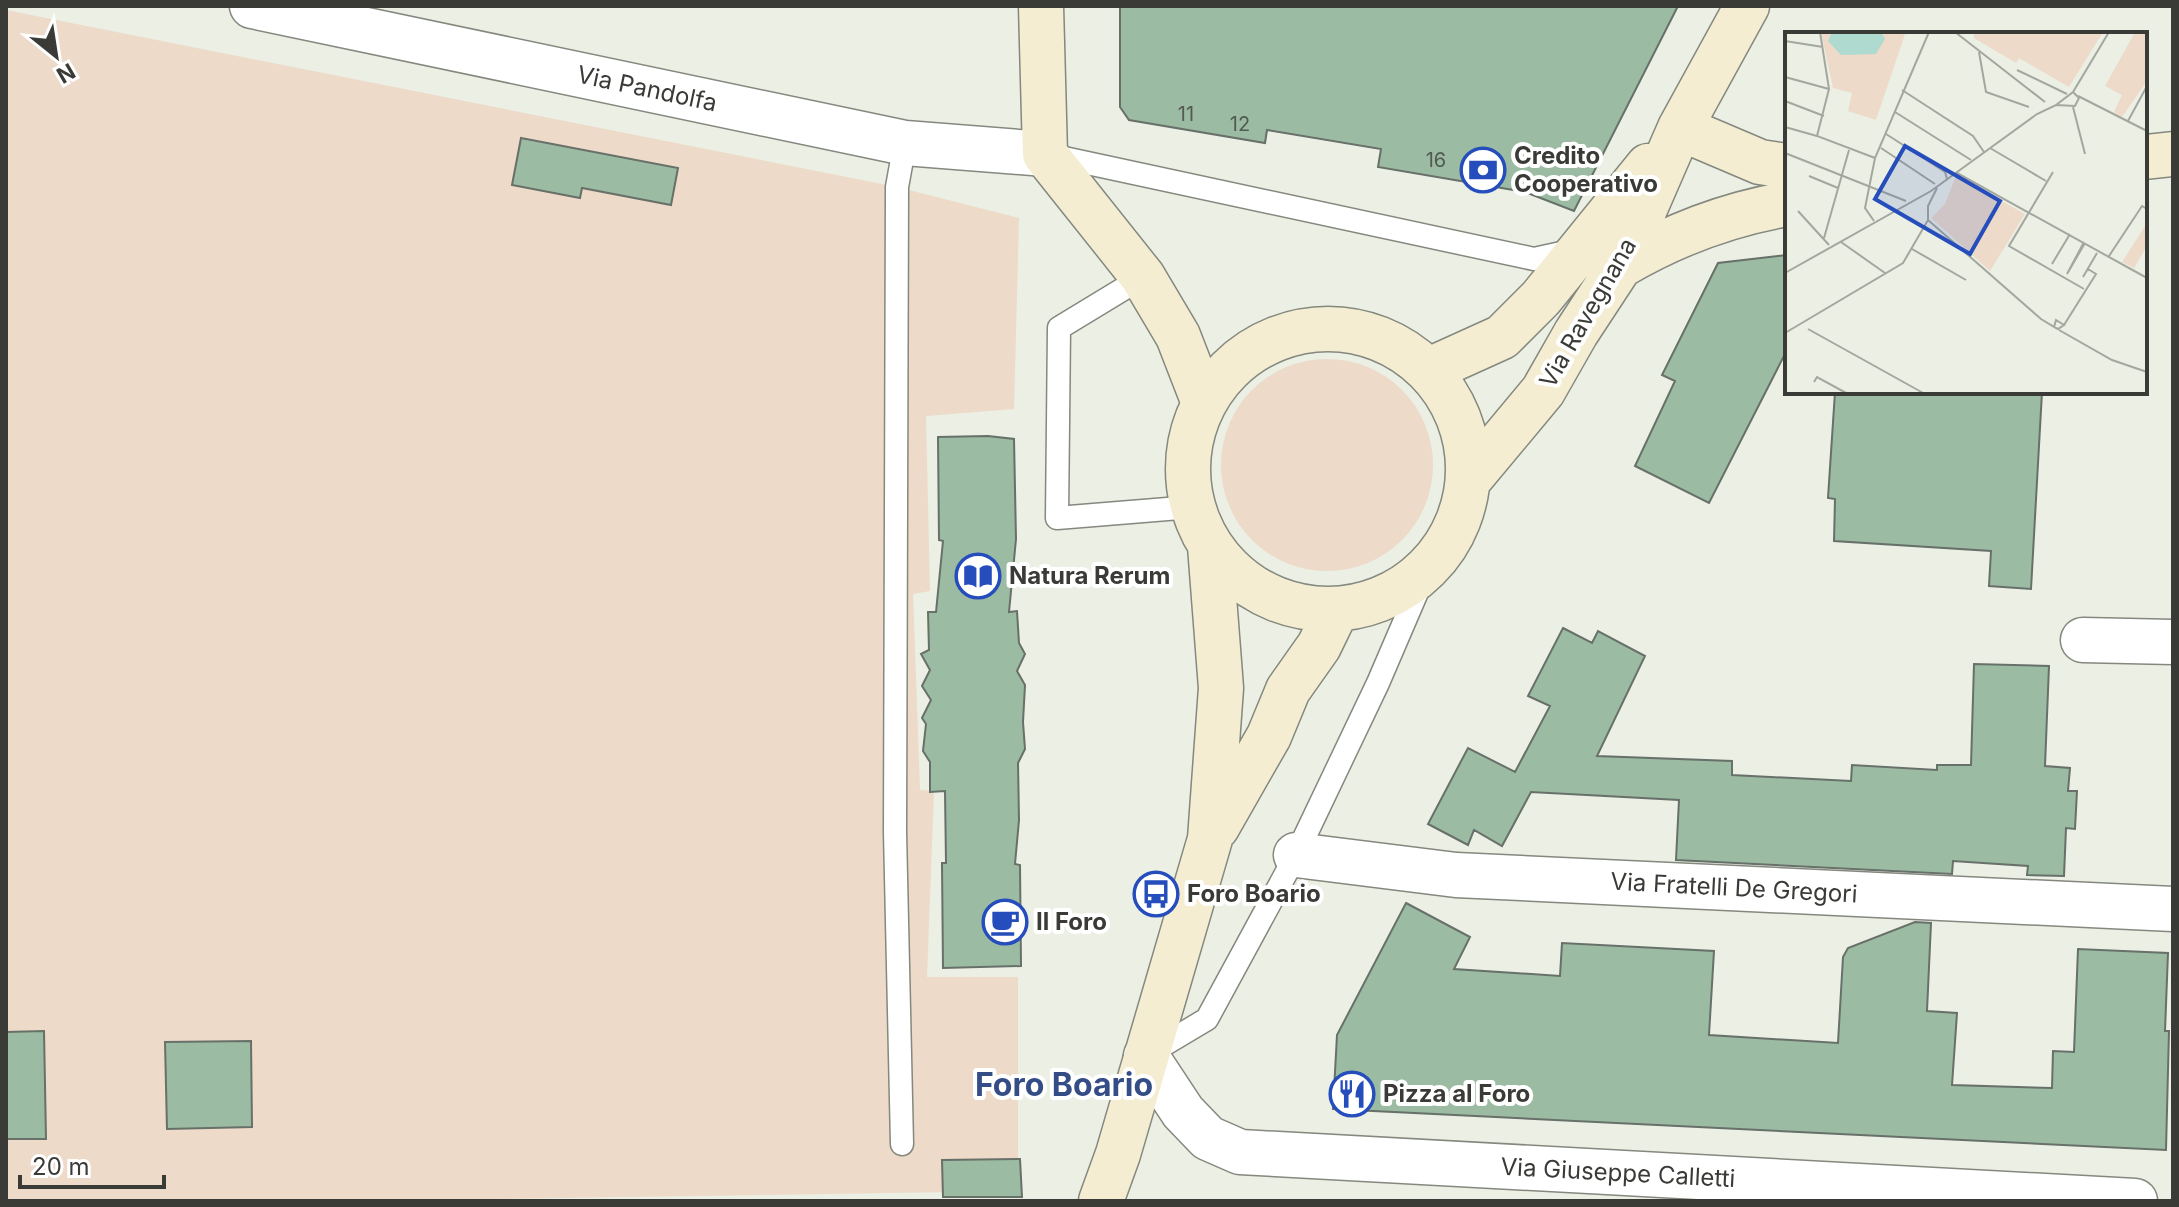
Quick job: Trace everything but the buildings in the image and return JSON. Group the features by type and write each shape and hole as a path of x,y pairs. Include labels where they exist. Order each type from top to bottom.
{"main road":[{"path":"1041,6 1045,154 1143,277 1178,336 1204,403"},
{"name":"Via Ravegnana","path":"1468,481 1543,391 1620,266 1680,128 1747,6"},
{"path":"1680,128 1760,162 1785,166"},
{"name":"Via Ravegnana","path":"1429,370 1502,337 1541,298 1680,128"},
{"path":"2147,157 2173,154"},
{"path":"1620,266 1656,245 1750,210 1785,204"},
{"path":"1335,328 1370,335 1402,348 1429,370 1453,403 1466,441 1468,481 1461,514 1447,543 1427,569 1401,589 1370,603 1337,609 1300,607 1265,595 1235,575 1210,546 1192,507 1188,481 1188,454 1193,427 1219,380 1239,359 1267,342 1301,331 1335,328"},
{"path":"1101,1201 1118,1154 1210,839 1221,688 1210,546"},
{"path":"1210,839 1269,736 1288,690 1319,646 1337,609"}],"street":[{"name":"Via Pandolfa","path":"252,6 905,143 1045,154"},
{"path":"2083,640 2173,642"},
{"name":"Via Fratelli De Gregori","path":"1296,855 1456,875 2173,909"},
{"name":"Via Giuseppe Calletti","path":"1146,1056 1183,1112 1208,1138 1240,1152 2135,1201"}],"lane":[{"path":"902,1144 895,832 897,187 905,143"},
{"path":"1045,154 1534,259 1580,249"},
{"path":"1143,277 1059,328 1057,518 1192,507"},
{"path":"1146,1056 1207,1019 1296,855 1378,683 1427,569"}],"shaded area":[{"path":"6,10 897,187 1019,218 1014,409 926,416 930,591 913,594 920,790 934,791 927,977 1018,977 1018,1191 370,1201 6,1201"},
{"path":"1327,359 1368,367 1402,390 1425,424 1433,465 1425,506 1402,540 1368,563 1327,571 1286,563 1252,540 1229,506 1221,465 1229,424 1252,390 1286,367"}],"place":[{"name":"Credito Cooperativo","path":"1483,170"},
{"name":"Natura Rerum","path":"978,576"},
{"name":"Foro Boario","path":"1156,894"},
{"name":"Il Foro","path":"1005,922"},
{"name":"Pizza al Foro","path":"1352,1094"}],"district":[{"name":"Foro Boario","path":"1064,1085"}]}
